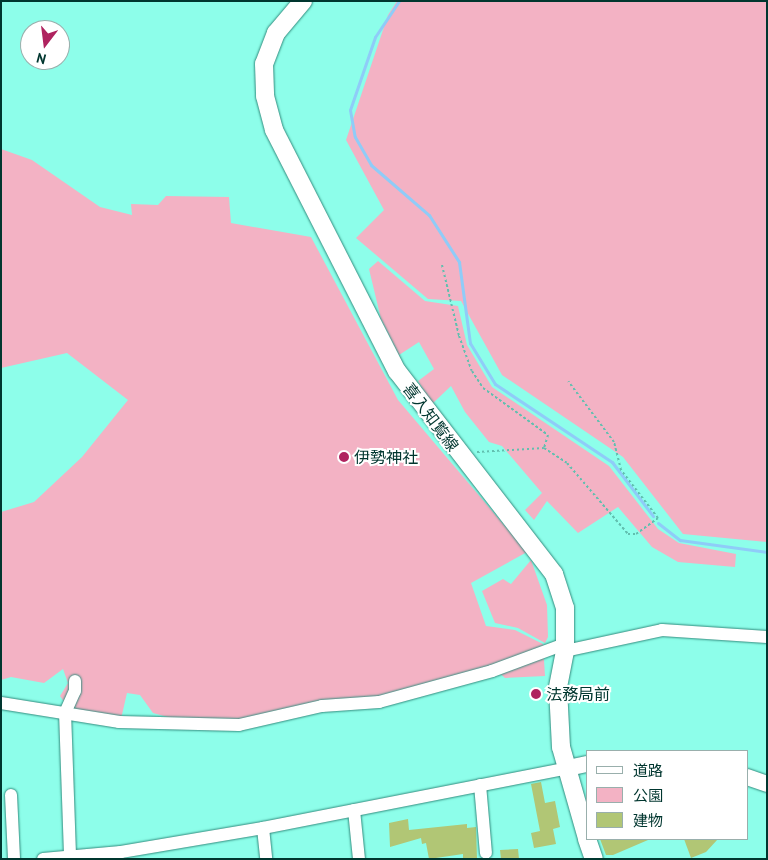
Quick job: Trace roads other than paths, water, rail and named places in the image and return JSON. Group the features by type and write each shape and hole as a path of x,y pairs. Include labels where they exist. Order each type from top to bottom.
{"main road":[{"name":"喜入知覧線","path":"303,1 276,34 264,64 265,96 274,130 397,371 554,574 564,608 565,648 558,688 561,747 586,834"},
{"name":"喜入知覧線","path":"588,840 594,859"}],"street":[{"path":"1,703 120,722 238,725 322,706 379,702 492,671 565,648 662,630 767,637"},
{"path":"70,856 65,712 75,691 75,681"},
{"path":"43,859 70,856 121,855 586,764"},
{"path":"748,777 767,784"},
{"path":"480,785 486,852"},
{"path":"11,795 14,859"},
{"path":"354,810 359,859"},
{"path":"263,828 266,859"}],"waterway":[{"path":"399,1 375,37 350,110 355,137 371,165 429,215 459,262 470,343 495,384 612,462 653,516"},
{"path":"658,523 680,540 767,552"}],"place":[{"name":"伊勢神社","path":"344,457"},
{"name":"法務局前","path":"536,694"}]}
